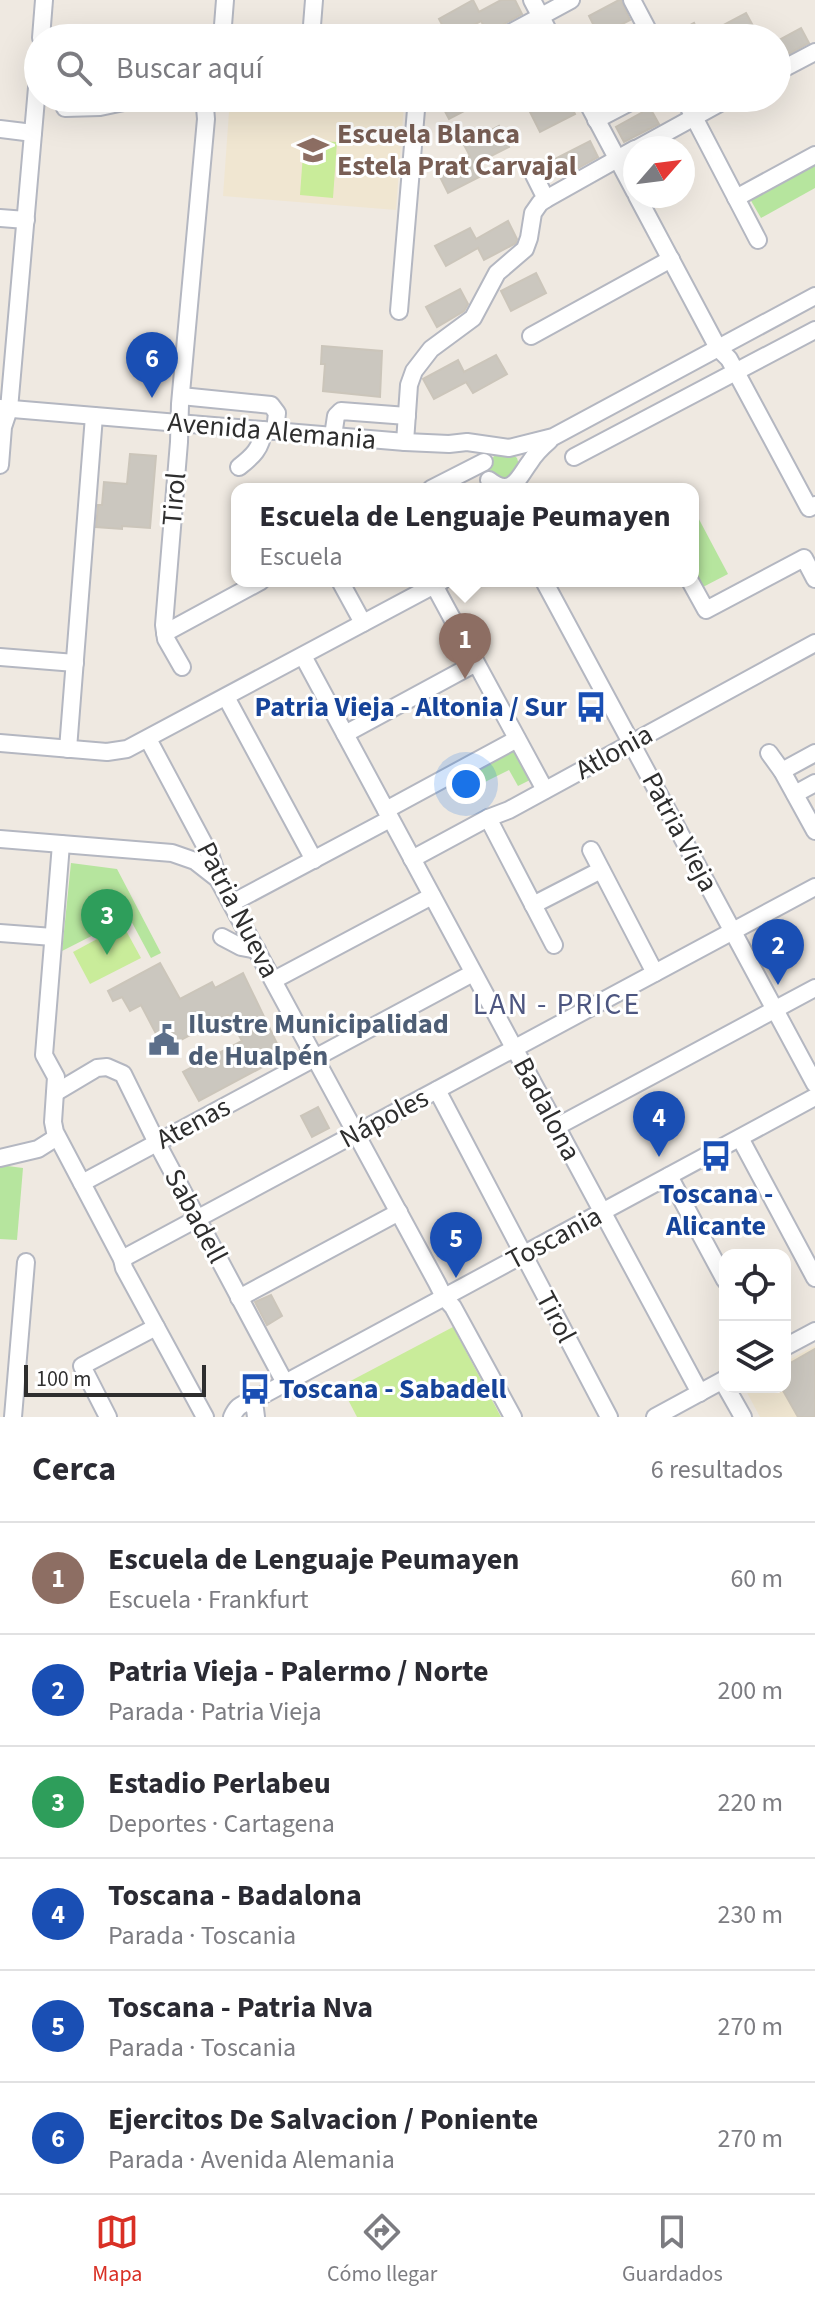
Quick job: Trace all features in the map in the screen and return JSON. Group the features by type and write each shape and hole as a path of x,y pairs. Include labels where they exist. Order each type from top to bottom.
{"street":[{"path":"42,24 44,0"},
{"path":"223,24 225,0"},
{"path":"312,24 314,0"},
{"path":"532,0 545,24"},
{"path":"526,24 571,0"},
{"path":"632,0 645,24"},
{"path":"791,65 815,52"},
{"path":"0,465 35,112"},
{"name":"Tirol","path":"165,633 181,396 206,112"},
{"path":"399,311 416,112"},
{"path":"592,112 623,170"},
{"path":"596,120 611,112"},
{"path":"691,112 758,240"},
{"path":"660,136 703,112"},
{"path":"0,129 33,133"},
{"path":"736,198 815,155"},
{"path":"405,442 409,385 416,367 431,349 473,318 497,273 525,249 533,213 540,203 623,156"},
{"path":"534,175 546,199"},
{"path":"644,208 718,348 729,359 812,506"},
{"path":"0,218 26,220"},
{"path":"531,336 671,259"},
{"name":"Avenida Alemania","path":"449,444 484,462 490,452 553,437 815,296"},
{"path":"0,306 18,307"},
{"path":"574,457 815,330"},
{"path":"181,396 271,405 277,413 269,431 258,449 239,467"},
{"name":"Avenida Alemania","path":"5,409 405,442 467,442 505,448"},
{"path":"333,436 336,416 341,411 407,416"},
{"path":"68,749 94,416"},
{"name":"Avenida Alemania","path":"521,479 534,456 553,437"},
{"path":"505,448 517,452 522,459 521,479"},
{"path":"443,483 484,462 490,483"},
{"path":"693,587 706,610 804,558 815,579"},
{"path":"182,667 165,633 250,587"},
{"path":"343,587 363,623"},
{"path":"0,743 120,751 148,739 430,587"},
{"path":"440,587 476,663 545,790"},
{"name":"Patria Vieja","path":"547,587 815,1084"},
{"name":"Atlonia","path":"412,859 815,643"},
{"name":"Badalona","path":"303,656 700,1393"},
{"path":"0,657 75,663"},
{"path":"345,734 476,663"},
{"path":"226,697 314,860"},
{"name":"Patria Nueva","path":"148,739 211,857 219,881 444,1297 453,1307 513,1417"},
{"path":"232,903 314,860 517,739"},
{"path":"769,753 815,831"},
{"path":"782,771 815,753"},
{"path":"795,794 815,783"},
{"path":"488,818 554,945"},
{"path":"0,839 180,855 204,866 219,881"},
{"path":"61,844 44,1055 56,1077 53,1122 57,1137 124,1268 205,1417"},
{"path":"591,850 655,973"},
{"path":"533,905 601,870"},
{"name":"Nápoles","path":"122,1259 815,887"},
{"path":"274,980 432,896"},
{"path":"0,933 53,937"},
{"path":"222,937 241,947 257,950"},
{"name":"Atenas","path":"82,1183 473,973"},
{"path":"556,1127 815,988"},
{"name":"Sabadell","path":"55,1093 97,1068 107,1067 123,1074 285,1383"},
{"name":"Tirol","path":"437,1090 609,1417"},
{"name":"Toscania","path":"232,1417 235,1409 243,1403 253,1410 285,1383 815,1097"},
{"path":"0,1158 38,1149 57,1137"},
{"path":"740,1138 815,1278"},
{"path":"669,1176 719,1269"},
{"path":"239,1298 399,1212"},
{"path":"13,1417 26,1262"},
{"path":"108,1417 82,1366 156,1327"},
{"path":"791,1344 815,1331"},
{"path":"655,1417 719,1385"},
{"path":"93,1417 95,1393"},
{"path":"730,1393 743,1417"}],"shaded area":[{"name":"Escuela Blanca Estela Prat Carvajal","path":"229,112 403,112 396,210 223,196"},
{"path":"815,1346 815,1417 760,1417 747,1393 791,1393 791,1359"}],"green space":[{"path":"304,140 337,142 333,198 300,195"},
{"path":"815,163 815,188 761,218 750,199"},
{"path":"498,453 512,454 517,458 519,465 509,481 490,474 490,462"},
{"path":"699,519 728,574 703,587 699,579"},
{"path":"514,746 536,777 518,786 509,770 483,783 474,768"},
{"path":"71,863 117,869 161,953 151,958 129,917 62,951"},
{"path":"123,925 141,958 90,984 73,952"},
{"path":"0,1165 23,1168 17,1240 0,1239"},
{"path":"453,1327 501,1417 357,1417 341,1386"}],"building":[{"path":"473,0 479,12 501,0 515,0 522,14 504,24 483,24 481,21 475,24 442,24 439,19"},
{"path":"621,0 630,20 622,24 593,24 589,16"},
{"path":"746,13 752,24 725,24"},
{"path":"801,28 809,43 791,53 791,33"},
{"path":"445,112 462,112 449,119"},
{"path":"530,112 574,112 575,114 540,132"},
{"path":"643,112 652,112 659,124 636,136 623,136 623,140 616,127"},
{"path":"499,126 509,147 477,163 483,175 448,193 438,173 470,156 464,145"},
{"path":"590,141 598,157 564,176 555,159"},
{"path":"508,221 516,243 484,260 478,248 446,266 435,246 470,228 476,239"},
{"path":"536,273 546,293 511,311 501,291"},
{"path":"460,289 468,304 464,311 437,327 426,307"},
{"path":"322,346 382,351 380,397 323,391 325,364 321,364"},
{"path":"496,355 507,374 473,393 466,382 434,399 423,379 458,360 464,372"},
{"path":"130,454 156,456 150,528 96,527 104,482 127,484"},
{"path":"160,963 180,999 212,982 215,988 243,973 283,1056 199,1101 183,1072 242,1041 228,1015 164,1049 141,1005 130,1011 122,997 113,1001 108,991"},
{"path":"318,1107 329,1128 312,1137 301,1116"},
{"path":"271,1295 282,1316 267,1325 255,1302"},
{"path":"815,1349 815,1417 798,1417 784,1393 791,1393 791,1363"}],"place":[{"name":"Escuela Blanca Estela Prat Carvajal","path":"313,150"},
{"name":"Ejercitos De Salvacion / Poniente","path":"152,398"},
{"name":"Escuela de Lenguaje Peumayen","path":"465,679"},
{"name":"Patria Vieja - Altonia / Sur","path":"591,707"},
{"name":"Estadio Perlabeu","path":"107,955"},
{"name":"Patria Vieja - Palermo / Norte","path":"778,985"},
{"name":"Ilustre Municipalidad de Hualpén","path":"164,1040"},
{"name":"Toscana - Alicante","path":"716,1156"},
{"name":"Toscana - Badalona","path":"659,1157"},
{"name":"Toscana - Patria Nva","path":"456,1278"},
{"name":"Toscana - Sabadell","path":"255,1389"}],"district":[{"name":"LAN - PRICE","path":"557,1004"}]}
